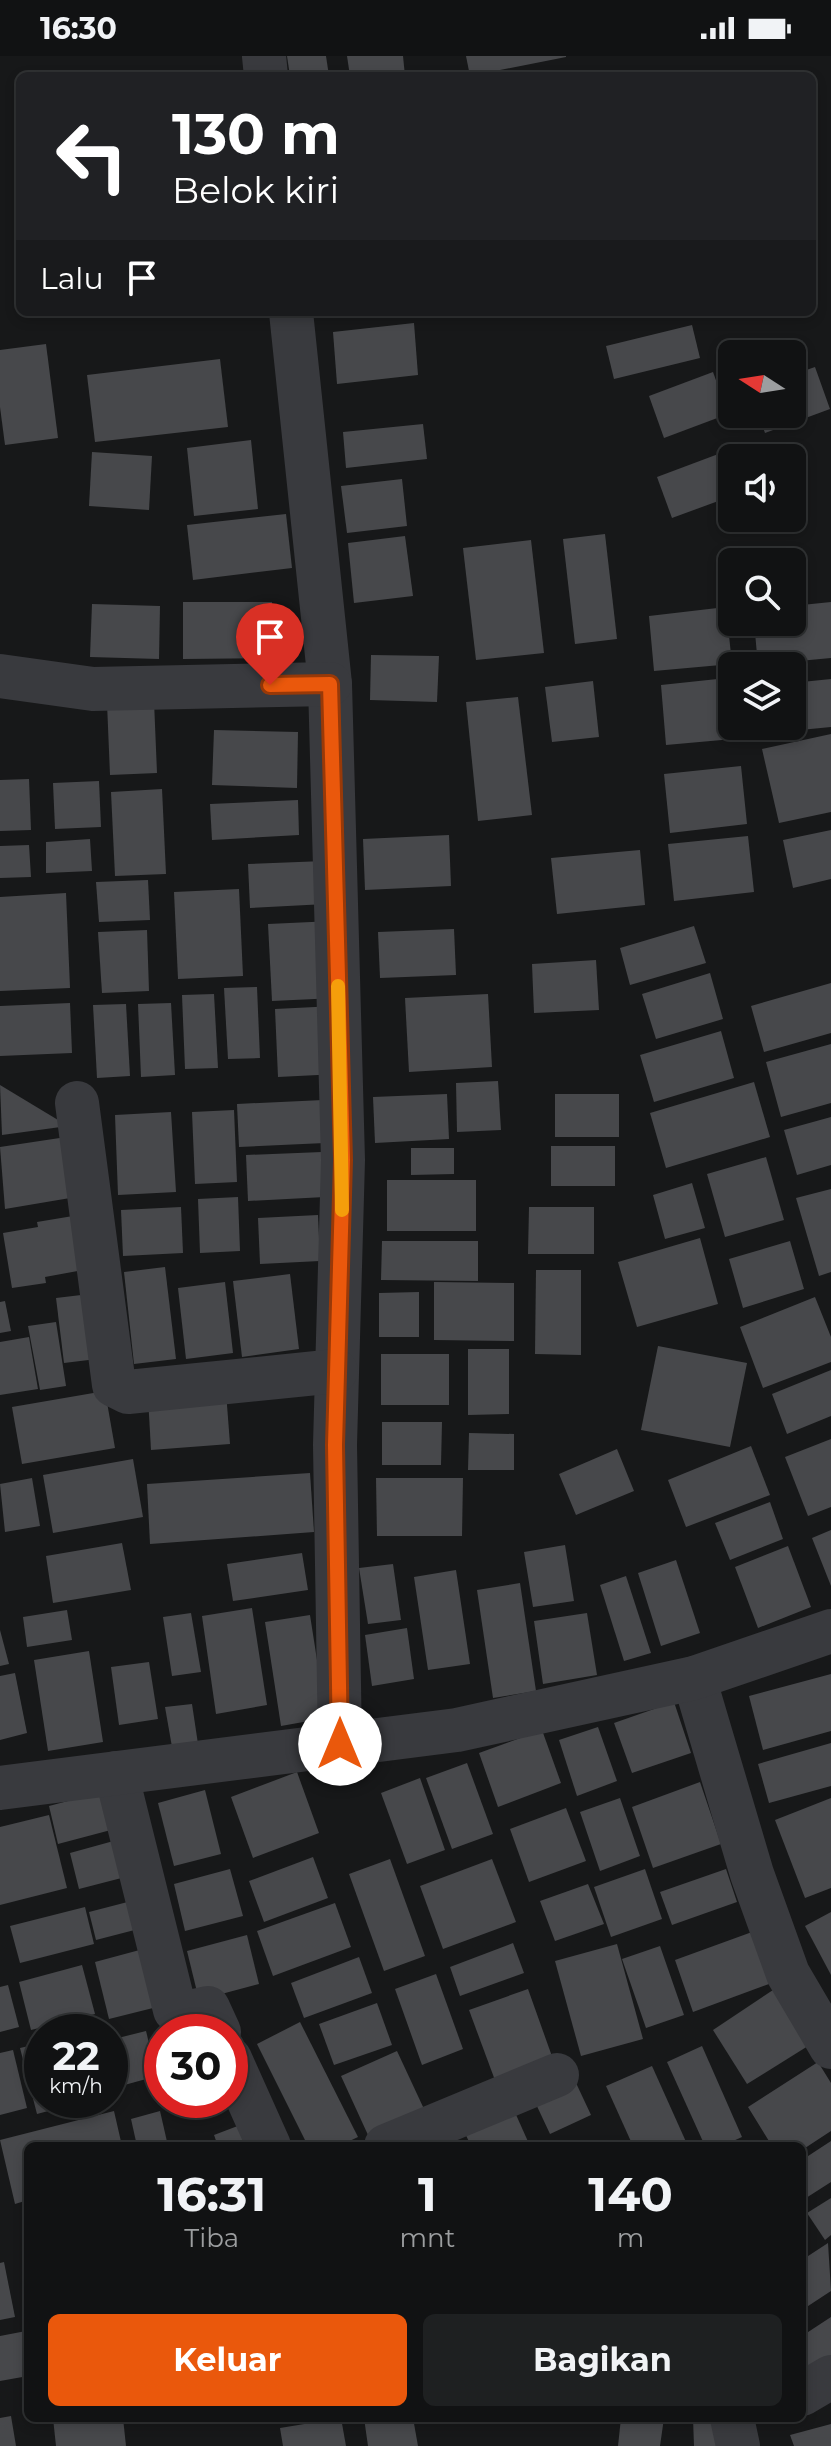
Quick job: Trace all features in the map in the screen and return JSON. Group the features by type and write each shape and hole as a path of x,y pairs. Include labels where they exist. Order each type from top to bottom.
{"street":[{"path":"291,316 330,684 343,1160 336,1371 340,1744"},
{"path":"0,676 93,689 330,684"},
{"path":"77,1103 114,1385 128,1392 336,1371"},
{"path":"0,1788 457,1730 694,1678 831,1631"},
{"path":"694,1678 752,1874 788,1974 831,2047"},
{"path":"116,1773 175,2010 181,2014 208,2008 211,2014"},
{"path":"396,2142 557,2075"},
{"path":"248,2099 267,2142"},
{"path":"806,2392 831,2377"}],"building":[{"path":"287,56 326,56 328,72 289,72"},
{"path":"347,56 403,56 405,72 349,72"},
{"path":"466,56 566,56 490,72 469,72"},
{"path":"414,323 418,375 337,384 333,332"},
{"path":"692,325 700,358 614,379 606,346"},
{"path":"46,344 58,438 5,445 0,407 0,350"},
{"path":"220,359 228,427 95,442 87,375"},
{"path":"815,367 830,409 806,418 806,370"},
{"path":"713,372 718,386 718,418 664,438 649,396"},
{"path":"423,424 427,459 346,468 343,432"},
{"path":"251,440 258,509 194,516 187,448"},
{"path":"92,452 152,456 149,510 89,506"},
{"path":"718,454 718,501 672,518 657,477"},
{"path":"402,479 407,526 347,533 341,486"},
{"path":"286,514 292,568 193,580 187,525"},
{"path":"605,534 617,639 575,644 563,539"},
{"path":"405,536 413,596 354,603 348,543"},
{"path":"531,540 544,653 476,660 463,548"},
{"path":"183,602 272,602 272,658 183,659"},
{"path":"831,602 831,658 806,660 806,652 757,652 755,636 806,636 806,605"},
{"path":"92,604 160,606 159,659 90,657"},
{"path":"718,608 718,636 729,636 731,652 718,652 718,665 654,671 649,616"},
{"path":"371,655 439,656 437,702 370,700"},
{"path":"718,679 718,740 722,740 666,745 661,685"},
{"path":"831,679 831,727 806,729 806,682"},
{"path":"593,681 599,737 552,742 545,687"},
{"path":"518,697 532,815 478,821 466,702"},
{"path":"154,701 157,773 110,775 107,703"},
{"path":"214,730 298,732 297,788 212,785"},
{"path":"831,734 831,812 779,823 762,749"},
{"path":"741,766 747,824 670,833 664,774"},
{"path":"29,779 31,830 0,831 0,780"},
{"path":"99,781 101,827 55,829 53,783"},
{"path":"162,789 166,874 115,876 111,792"},
{"path":"298,800 299,835 212,840 210,804"},
{"path":"831,830 831,879 793,888 783,840"},
{"path":"449,835 451,886 365,890 363,839"},
{"path":"748,836 754,892 674,901 668,844"},
{"path":"90,839 92,871 46,873 46,842"},
{"path":"29,845 31,877 0,878 0,846"},
{"path":"640,850 645,905 557,914 551,858"},
{"path":"324,861 326,904 250,908 248,864"},
{"path":"148,880 150,920 99,922 96,882"},
{"path":"239,889 243,976 178,979 174,892"},
{"path":"66,893 70,988 0,991 0,897"},
{"path":"333,921 336,998 272,1001 268,924"},
{"path":"694,926 706,963 630,985 620,948"},
{"path":"454,929 456,975 380,978 378,932"},
{"path":"147,930 149,991 102,993 98,932"},
{"path":"596,960 599,1010 534,1013 532,964"},
{"path":"710,973 723,1019 656,1039 642,994"},
{"path":"831,983 831,1033 764,1052 751,1006"},
{"path":"257,987 260,1058 228,1059 224,988"},
{"path":"214,994 218,1068 185,1069 182,995"},
{"path":"488,994 492,1067 409,1072 405,998"},
{"path":"70,1003 72,1053 0,1056 0,1006"},
{"path":"171,1003 175,1075 141,1077 138,1004"},
{"path":"126,1004 130,1076 97,1078 93,1005"},
{"path":"335,1006 338,1074 278,1077 275,1009"},
{"path":"721,1031 734,1078 654,1102 640,1055"},
{"path":"831,1044 831,1103 781,1117 766,1062"},
{"path":"498,1081 501,1130 457,1132 456,1083"},
{"path":"754,1082 770,1137 666,1168 650,1113"},
{"path":"0,1085 68,1126 2,1135"},
{"path":"447,1094 449,1139 375,1143 373,1097"},
{"path":"555,1094 619,1094 619,1137 555,1137"},
{"path":"323,1100 325,1143 239,1147 237,1104"},
{"path":"234,1110 237,1182 195,1184 192,1112"},
{"path":"171,1112 176,1192 118,1195 115,1115"},
{"path":"831,1117 831,1165 797,1175 784,1130"},
{"path":"73,1136 82,1196 5,1209 0,1147"},
{"path":"551,1146 615,1146 615,1186 551,1186"},
{"path":"411,1148 454,1148 454,1174 411,1175"},
{"path":"322,1152 325,1197 248,1201 246,1155"},
{"path":"766,1157 784,1220 725,1237 707,1174"},
{"path":"387,1180 476,1180 476,1231 387,1231"},
{"path":"692,1183 705,1228 665,1239 653,1195"},
{"path":"831,1189 831,1272 819,1276 796,1198"},
{"path":"238,1197 240,1251 200,1253 198,1199"},
{"path":"181,1207 183,1253 123,1256 121,1210"},
{"path":"529,1207 594,1207 594,1254 528,1254"},
{"path":"85,1214 94,1268 45,1277 46,1283 12,1288 3,1233 38,1227 37,1222"},
{"path":"318,1215 320,1261 260,1264 258,1218"},
{"path":"700,1238 718,1304 637,1327 618,1262"},
{"path":"382,1241 478,1241 478,1281 381,1280"},
{"path":"790,1241 804,1289 743,1308 729,1259"},
{"path":"165,1267 176,1359 134,1364 124,1272"},
{"path":"536,1270 581,1270 581,1355 535,1354"},
{"path":"290,1274 299,1349 242,1357 233,1281"},
{"path":"225,1282 233,1353 186,1359 178,1288"},
{"path":"434,1282 514,1283 514,1341 434,1340"},
{"path":"419,1292 419,1337 379,1337 379,1293"},
{"path":"98,1293 105,1358 64,1363 56,1298"},
{"path":"815,1297 831,1337 831,1362 763,1388 740,1327"},
{"path":"5,1301 11,1331 0,1333 0,1302"},
{"path":"56,1322 66,1386 40,1390 28,1326"},
{"path":"29,1337 38,1389 0,1395 0,1342"},
{"path":"658,1346 747,1363 730,1447 641,1430"},
{"path":"468,1349 509,1349 509,1414 468,1415"},
{"path":"381,1354 449,1354 449,1405 381,1405"},
{"path":"831,1370 831,1416 787,1434 772,1394"},
{"path":"105,1391 115,1448 22,1464 12,1407"},
{"path":"226,1392 230,1444 151,1450 148,1397"},
{"path":"382,1422 442,1422 441,1465 382,1465"},
{"path":"469,1433 514,1434 514,1470 468,1470"},
{"path":"831,1439 831,1507 808,1516 785,1457"},
{"path":"751,1446 770,1495 686,1527 668,1480"},
{"path":"617,1449 634,1491 576,1515 559,1474"},
{"path":"133,1459 143,1517 53,1533 43,1475"},
{"path":"310,1473 314,1532 150,1544 147,1484"},
{"path":"32,1478 40,1526 5,1532 0,1484"},
{"path":"376,1478 463,1478 462,1536 377,1536"},
{"path":"770,1502 783,1539 730,1560 715,1523"},
{"path":"831,1530 831,1586 812,1538"},
{"path":"122,1543 131,1590 53,1603 46,1556"},
{"path":"565,1545 574,1601 533,1607 524,1552"},
{"path":"788,1546 811,1607 758,1628 735,1567"},
{"path":"302,1553 308,1590 233,1601 227,1564"},
{"path":"676,1560 700,1633 661,1646 638,1573"},
{"path":"393,1564 401,1620 368,1624 359,1568"},
{"path":"456,1570 470,1664 428,1670 414,1577"},
{"path":"626,1576 651,1653 624,1661 600,1585"},
{"path":"520,1583 536,1691 493,1698 477,1590"},
{"path":"252,1608 267,1705 216,1714 202,1616"},
{"path":"67,1610 72,1640 27,1647 23,1617"},
{"path":"191,1613 201,1672 172,1676 163,1617"},
{"path":"587,1613 597,1675 543,1684 534,1621"},
{"path":"310,1615 326,1718 281,1726 265,1622"},
{"path":"407,1628 414,1679 372,1686 365,1635"},
{"path":"0,1630 9,1664 0,1666"},
{"path":"89,1651 103,1742 48,1751 34,1660"},
{"path":"149,1662 158,1719 119,1725 111,1667"},
{"path":"15,1673 27,1733 0,1740 0,1676"},
{"path":"831,1674 831,1731 763,1750 749,1696"},
{"path":"674,1702 691,1753 632,1773 614,1723"},
{"path":"192,1704 198,1744 172,1747 165,1707"},
{"path":"598,1727 617,1781 577,1796 559,1740"},
{"path":"542,1730 561,1783 498,1807 479,1753"},
{"path":"831,1743 831,1786 769,1803 758,1764"},
{"path":"467,1763 493,1834 452,1849 426,1778"},
{"path":"297,1772 319,1833 253,1858 231,1797"},
{"path":"420,1778 445,1850 407,1864 381,1793"},
{"path":"700,1782 721,1844 653,1868 632,1807"},
{"path":"117,1788 126,1826 58,1844 49,1806"},
{"path":"205,1790 221,1854 174,1866 158,1803"},
{"path":"620,1798 640,1856 600,1871 580,1812"},
{"path":"831,1798 831,1888 805,1898 775,1820"},
{"path":"566,1808 586,1861 529,1882 510,1829"},
{"path":"49,1815 67,1888 0,1905 0,1827"},
{"path":"128,1837 137,1874 79,1889 70,1853"},
{"path":"313,1857 328,1898 264,1922 249,1881"},
{"path":"390,1859 425,1956 384,1971 349,1874"},
{"path":"492,1859 516,1922 443,1949 420,1886"},
{"path":"230,1869 243,1916 185,1931 174,1884"},
{"path":"645,1869 662,1919 611,1937 594,1887"},
{"path":"726,1869 737,1902 672,1925 660,1892"},
{"path":"588,1884 604,1924 555,1941 540,1901"},
{"path":"143,1898 150,1926 96,1940 89,1912"},
{"path":"335,1903 351,1947 273,1976 257,1931"},
{"path":"85,1907 94,1944 20,1963 10,1926"},
{"path":"831,1912 831,1975 805,1926"},
{"path":"752,1932 769,1984 693,2012 675,1960"},
{"path":"247,1935 259,1984 199,2000 187,1951"},
{"path":"513,1943 524,1973 460,1996 450,1967"},
{"path":"617,1944 643,2039 581,2056 555,1961"},
{"path":"660,1946 684,2015 646,2028 622,1959"},
{"path":"147,1948 161,2006 128,2014 108,2014 95,1962"},
{"path":"359,1957 372,1993 304,2018 291,1983"},
{"path":"82,1965 95,2014 27,2014 19,1982"},
{"path":"436,1974 463,2049 422,2065 395,1989"},
{"path":"8,1985 19,2027 0,2032 0,1987"},
{"path":"528,1989 554,2062 496,2083 469,2010"},
{"path":"773,1990 808,2046 747,2084 713,2030"},
{"path":"377,2003 392,2045 334,2065 319,2024"},
{"path":"300,2022 358,2137 347,2142 306,2142 257,2044"},
{"path":"144,2032 144,2080 128,2084 128,2036"},
{"path":"702,2046 742,2137 731,2142 703,2142 667,2062"},
{"path":"13,2050 24,2096 24,2109 0,2115 0,2053"},
{"path":"397,2051 424,2109 368,2135 341,2076"},
{"path":"818,2062 831,2083 831,2131 806,2147 806,2142 770,2142 748,2107"},
{"path":"652,2066 686,2142 631,2142 606,2086"},
{"path":"576,2083 591,2115 550,2134 535,2102"},
{"path":"513,2108 528,2142 469,2142 464,2131"},
{"path":"144,2115 144,2118 162,2118 167,2142 136,2142 131,2119"},
{"path":"86,2118 116,2118 121,2142 24,2142 24,2201 15,2204 0,2140"},
{"path":"256,2119 265,2142 217,2142 214,2135"},
{"path":"831,2141 831,2182 806,2198 806,2157"},
{"path":"831,2198 831,2235 825,2240 807,2213"},
{"path":"828,2243 831,2291 806,2307 806,2257"},
{"path":"4,2262 15,2317 0,2320 0,2263"},
{"path":"831,2317 831,2368 814,2379 806,2366 806,2333"},
{"path":"24,2331 24,2377 0,2381 0,2336"},
{"path":"11,2416 16,2446 0,2446 0,2418"},
{"path":"53,2422 123,2422 126,2446 56,2446"},
{"path":"317,2422 342,2422 346,2446 283,2446 280,2428"},
{"path":"365,2422 414,2422 418,2446 368,2446"},
{"path":"621,2422 663,2422 660,2446 618,2446"},
{"path":"693,2422 726,2422 728,2446 694,2446"},
{"path":"831,2424 831,2446 794,2446 790,2435"}],"slow traffic":[{"path":"338,986 342,1210"}],"route":[{"path":"270,685 330,684 343,1160 335,1445 340,1744"}]}
